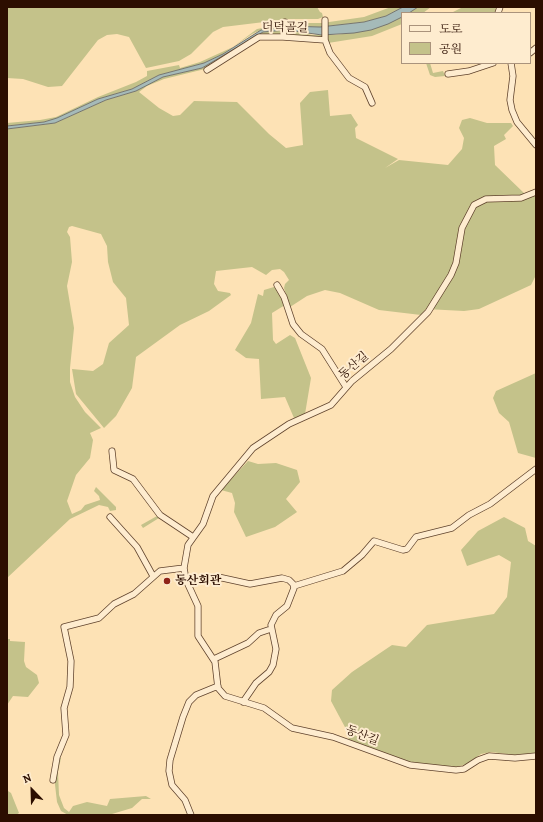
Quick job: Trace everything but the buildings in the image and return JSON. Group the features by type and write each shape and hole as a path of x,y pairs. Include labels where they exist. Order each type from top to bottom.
{"street":[{"path":"325,21 325,39"},
{"path":"283,36 284,23"},
{"name":"더덕골길","path":"207,70 227,59 256,38 283,36 325,39 330,53 336,63 348,78 365,87 372,103"},
{"path":"448,74 469,71 490,64"},
{"path":"511,64 513,76 510,100 512,110 517,122 536,145"},
{"name":"동산길","path":"536,192 521,198 486,199 474,205 462,228 454,267 433,304 420,320 391,349 346,387 327,408 289,424 253,448 215,494 203,524 192,537 188,545 184,568 186,580 198,606 198,636 214,659 218,670 219,691 225,696 264,708 292,728 333,737 410,765 456,770 464,769 478,760 489,756 515,758 536,756"},
{"path":"277,286 284,297 296,329 322,349 346,387"},
{"path":"112,451 114,470 124,473 135,481 160,515 192,537"},
{"path":"294,586 343,571 362,556 374,541 404,550 407,549 416,537 452,528 469,515 490,504 536,469"},
{"path":"110,517 137,547 153,576"},
{"path":"53,780 56,757 66,735 64,708 70,687 71,660 64,627 99,618 114,604 134,594 153,576 166,569 184,568"},
{"path":"186,580 218,577 250,584 282,578 291,581 294,586 288,606 276,615 271,629 276,650 273,666 269,672 256,683 243,702"},
{"path":"214,659 248,643 259,633 271,629"},
{"path":"190,815 185,800 171,783 169,771 170,760 182,717 189,702 196,696 218,686"}],"green space":[{"path":"7,7 317,7 322,13 323,17 318,19 289,19 223,27 213,32 191,54 179,61 146,68 129,37 117,34 107,35 98,40 62,86 48,87 23,79 7,78"},
{"path":"391,7 403,7 386,16 364,22 320,27 287,26 263,29 252,34 223,54 204,63 159,75 132,89 98,99 57,118 44,122 7,126 7,123 56,117 98,97 136,82 147,76 147,71 179,65 180,68 200,62 233,47 257,29 290,23 322,23 364,17"},
{"path":"418,7 431,7 424,12 410,12"},
{"path":"463,7 496,7 495,12 453,12"},
{"path":"401,17 401,24 372,36 328,43 326,37 262,35 205,69 164,79 147,86 139,92 159,108 173,116 180,115 194,101 237,102 269,134 286,148 303,145 300,103 310,92 328,90 330,116 351,114 358,125 355,128 356,138 398,159 385,168 399,160 448,165 462,149 464,138 459,128 462,120 470,118 487,123 511,123 513,126 504,135 506,139 494,146 495,165 525,194 526,199 536,195 536,275 531,285 479,309 464,311 426,309 421,315 379,310 340,293 325,290 307,296 290,307 284,288 285,284 289,280 280,269 272,270 266,275 252,267 216,271 214,284 218,291 230,293 231,295 209,311 180,325 136,357 132,388 116,416 104,428 76,394 72,369 93,371 103,364 109,343 129,325 126,298 113,282 108,262 107,246 101,234 72,226 69,227 67,232 70,237 72,262 67,286 74,328 70,382 75,397 85,412 101,428 90,433 93,440 90,458 76,475 67,501 72,514 81,510 85,505 100,500 99,496 94,491 96,487 116,507 116,510 110,511 108,507 99,505 70,519 7,578 7,129 55,123 106,100 136,91 163,77 202,68 263,32 286,30 312,35 335,35 371,30"},
{"path":"426,64 430,64 433,73 443,71 445,76 435,77 430,75"},
{"path":"274,287 281,293 285,305 272,313 273,340 276,344 290,335 295,338 311,378 305,414 294,418 285,397 261,399 259,359 246,358 235,350 251,323 258,294 263,296 264,290"},
{"path":"536,373 536,458 518,453 509,422 499,413 493,398 496,391"},
{"path":"248,461 258,464 276,463 297,470 300,482 286,499 297,512 275,527 246,537 234,512 235,503 232,493 221,490"},
{"path":"157,516 159,518 143,528 141,525"},
{"path":"504,517 525,528 528,541 536,546 536,753 515,755 491,752 481,754 467,764 456,767 410,763 349,740 346,729 331,701 332,690 352,672 392,645 406,647 427,625 494,614 507,597 511,562 499,555 467,566 461,550 478,531"},
{"path":"7,639 10,639 10,641 25,642 24,661 26,667 37,675 39,683 28,697 13,696 7,705"},
{"path":"58,758 61,758 58,772 59,795 64,808 69,812 73,806 87,802 107,806 110,799 146,796 151,799 142,799 132,808 112,814 68,815 61,811 57,802 54,776"},
{"path":"7,781 8,791 11,793 19,813 16,815 7,815"}],"shaded area":[{"path":"403,7 418,7 410,12 401,12 401,18 388,24 371,30 354,33 322,35 286,30 263,32 202,68 163,77 136,91 106,100 55,123 7,129 7,126 44,122 57,118 98,99 132,89 159,75 204,63 223,54 261,30 287,26 320,27 364,22 386,16"}],"place":[{"name":"동산회관","path":"167,581"}]}
